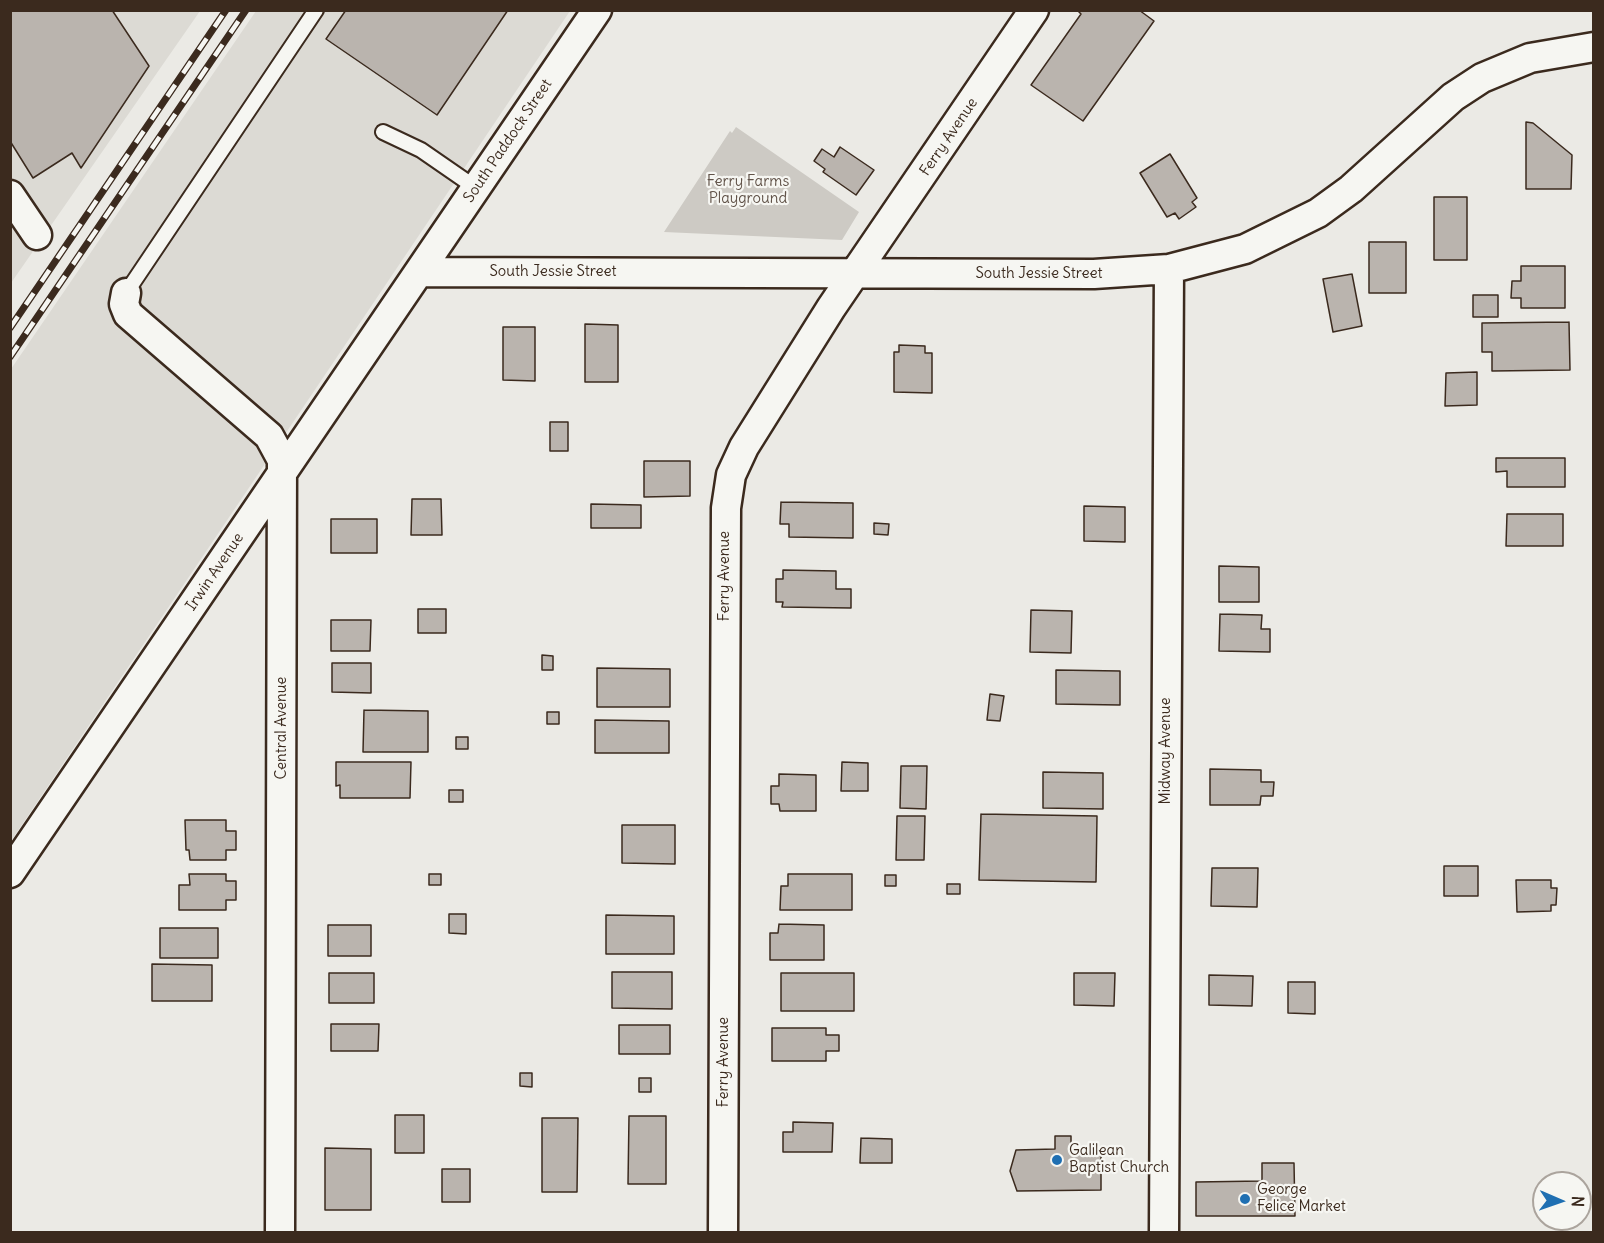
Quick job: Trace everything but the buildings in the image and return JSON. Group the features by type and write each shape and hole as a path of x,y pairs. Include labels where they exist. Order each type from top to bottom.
{"street":[{"name":"South Paddock Street","path":"420,272 597,10"},
{"name":"Ferry Avenue","path":"723,1233 727,491 744,447 855,273 1034,10"},
{"name":"South Jessie Street","path":"420,272 1131,274 1168,269 1245,249 1282,233 1318,213 1351,189 1453,97 1482,78 1530,58 1593,47"},
{"path":"11,199 37,235"},
{"name":"Midway Avenue","path":"1164,1233 1168,269"},
{"name":"Irwin Avenue","path":"10,873 420,272"},
{"name":"Central Avenue","path":"126,293 124,304 128,314 269,436 278,451 282,473 280,1233"}],"lane":[{"path":"126,293 316,10"},
{"path":"383,132 420,150 476,188"}],"shaded area":[{"path":"11,11 200,11 11,283"},
{"path":"256,11 570,11 11,841 11,369"}],"green space":[{"name":"Ferry Farms Playground","path":"736,127 859,212 842,240 664,232 730,131 732,133"}],"railway":[{"path":"10,328 226,10"},
{"path":"10,357 246,10"}],"place":[{"name":"Galilean Baptist Church","path":"1057,1160"},
{"name":"George Felice Market","path":"1245,1199"}]}
